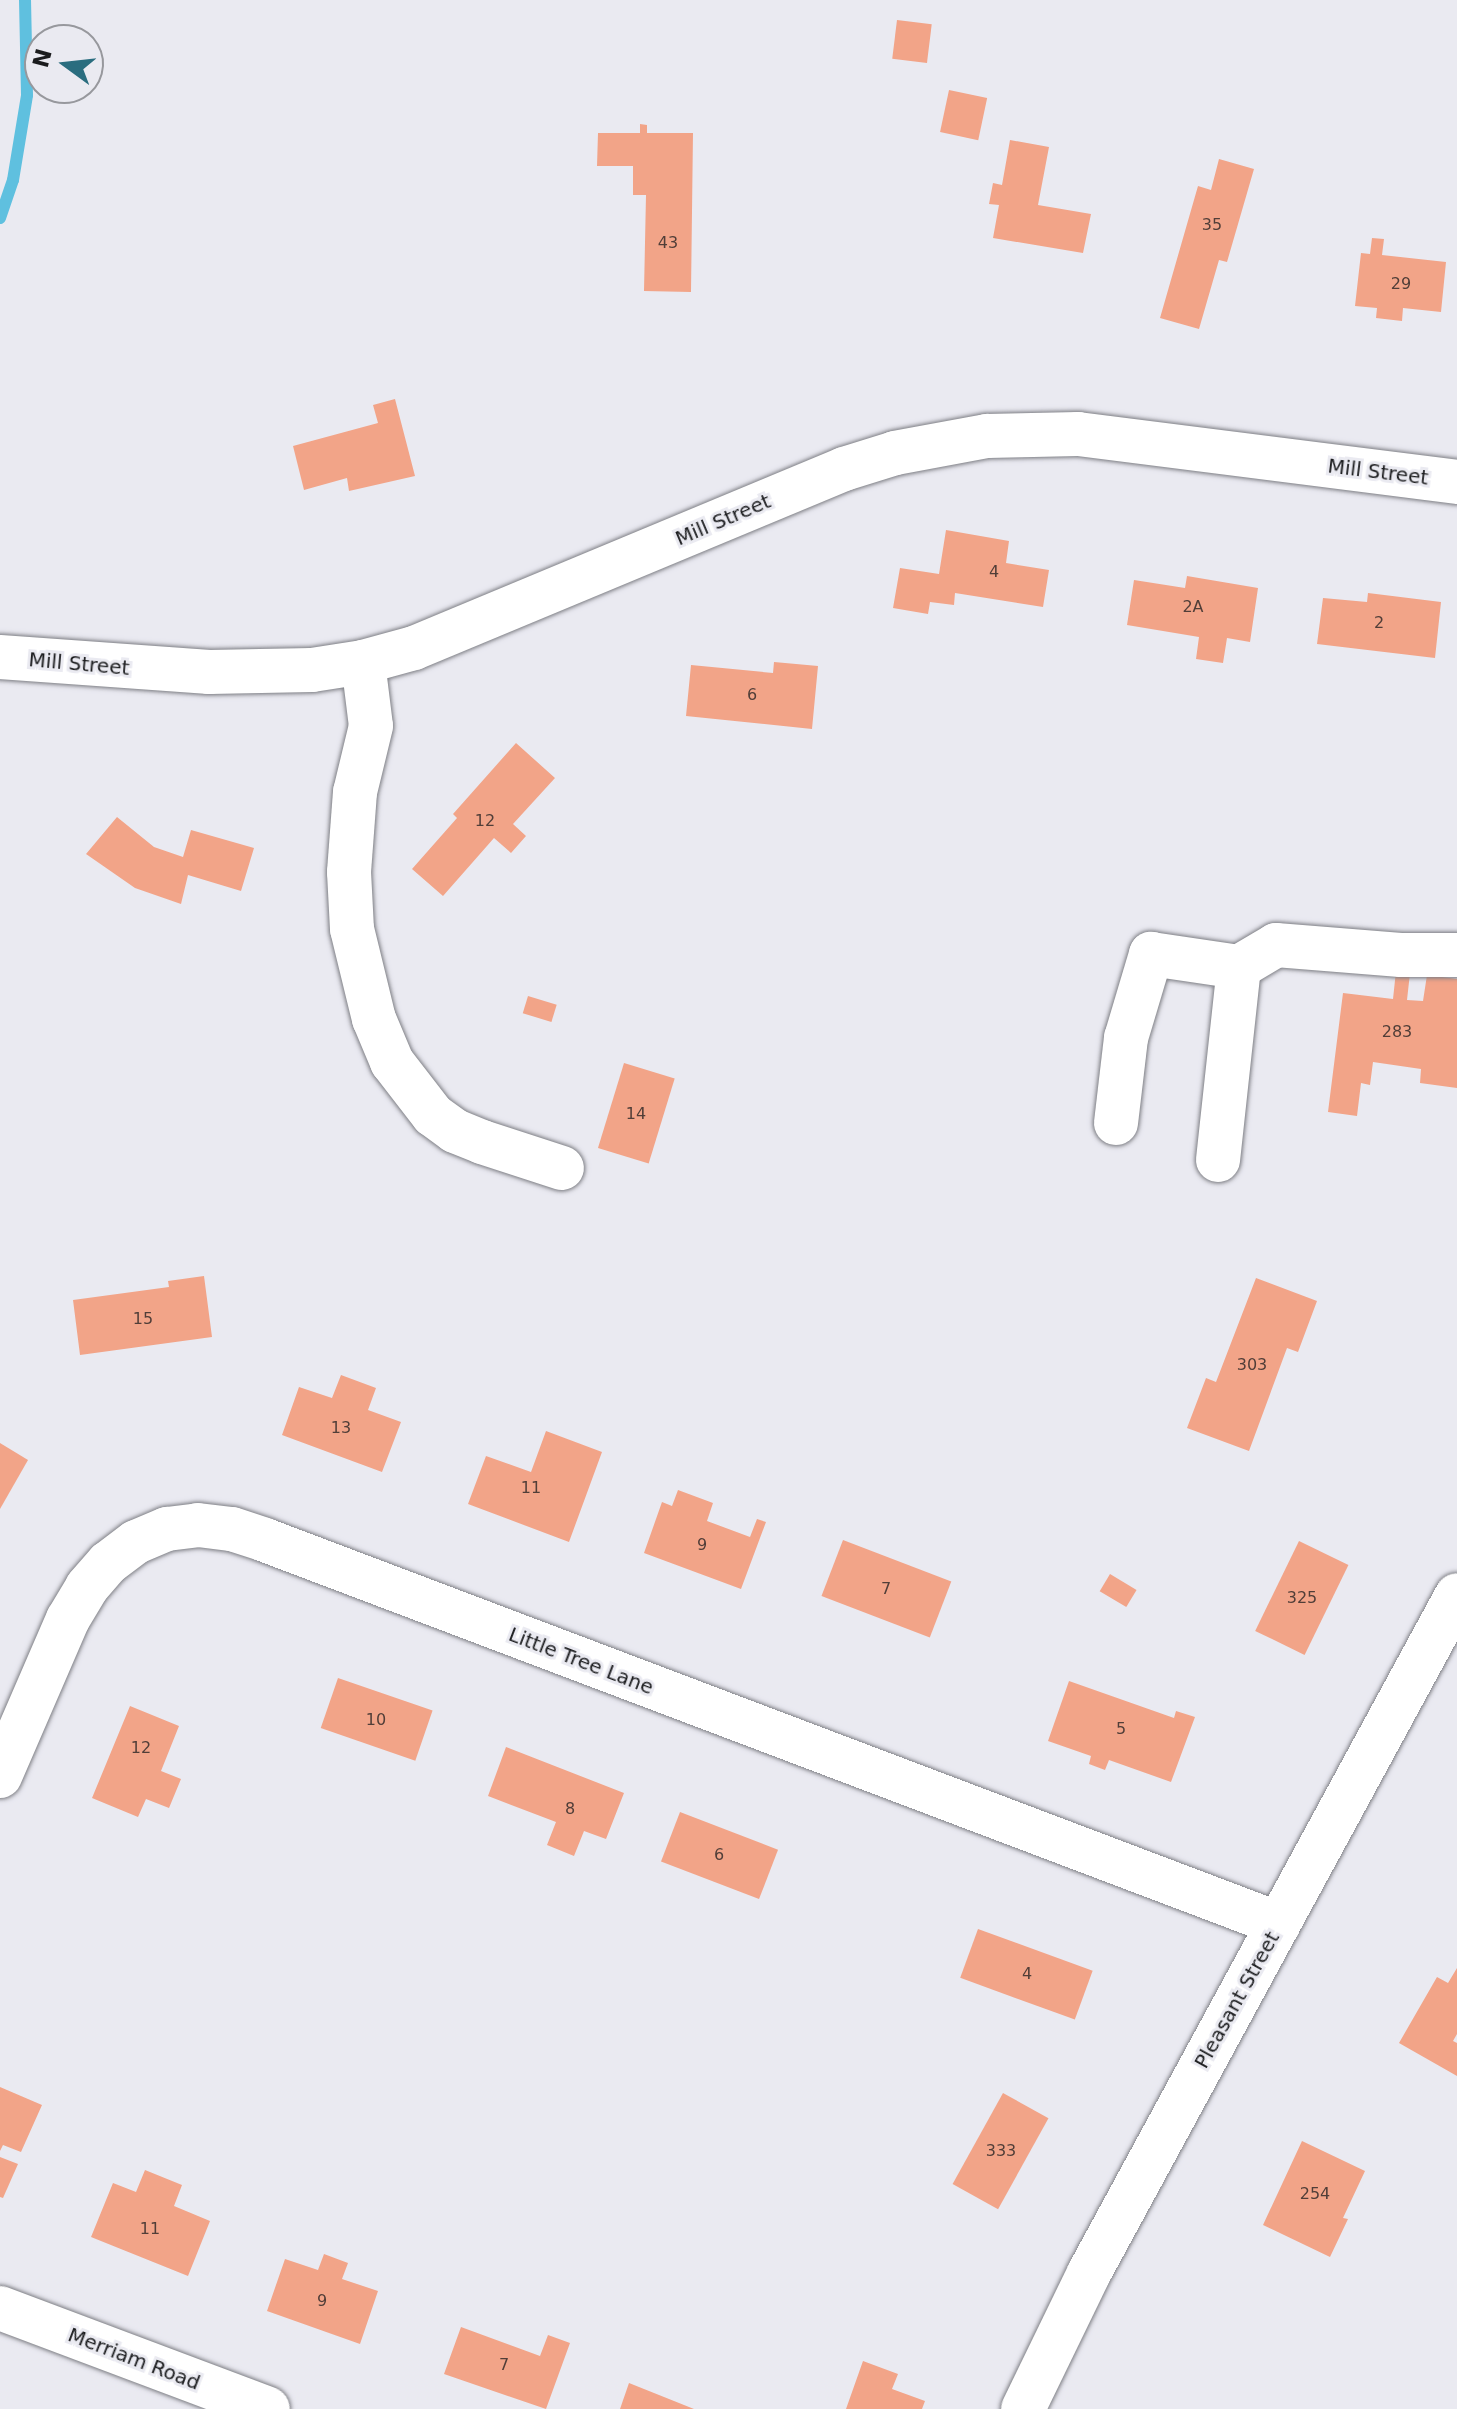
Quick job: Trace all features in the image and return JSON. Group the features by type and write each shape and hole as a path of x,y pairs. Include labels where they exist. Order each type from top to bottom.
{"street":[{"name":"Mill Street","path":"0,657 209,672 312,670 363,662 414,648 844,469 895,453 987,436 1078,434 1457,482"},
{"path":"363,662 371,726 355,792 349,872 352,929 374,1019 392,1062 433,1115 455,1131 562,1168"},
{"path":"1116,1123 1126,1038 1151,954 1239,967 1276,945 1401,955 1457,955"},
{"path":"1218,1160 1239,967"},
{"name":"Little Tree Lane","path":"0,1776 68,1619 87,1587 108,1563 136,1542 167,1529 198,1525 232,1529 265,1540 1279,1924"},
{"name":"Pleasant Street","path":"1032,2406 1089,2273 1457,1595"},
{"name":"Merriam Road","path":"0,2308 268,2409"}],"building":[{"path":"897,20 932,24 927,63 892,59"},
{"path":"949,90 987,98 978,140 940,132"},
{"path":"640,124 647,125 647,133 693,133 691,292 644,291 646,195 633,195 633,166 597,166 598,133 640,133"},
{"path":"1010,140 1049,147 1038,205 1091,214 1083,253 993,238 999,205 989,204 993,183 1002,185"},
{"path":"1219,159 1254,169 1227,262 1219,260 1199,329 1160,318 1198,186 1211,190"},
{"path":"1372,238 1384,239 1382,255 1446,262 1441,312 1403,308 1402,321 1376,318 1377,308 1355,306 1361,253 1370,254"},
{"path":"395,399 415,476 349,491 347,478 304,490 293,446 378,423 373,405"},
{"path":"946,530 1009,541 1006,563 1049,570 1043,607 955,593 954,605 930,602 928,614 893,608 900,568 939,574"},
{"path":"1187,576 1258,588 1250,642 1227,638 1223,663 1196,659 1199,637 1127,625 1134,580 1185,588"},
{"path":"1368,593 1441,602 1435,658 1317,644 1323,598 1367,602"},
{"path":"774,662 818,666 812,729 686,716 691,665 773,673"},
{"path":"516,743 555,778 513,824 526,836 511,853 494,838 443,896 412,869 457,818 453,814"},
{"path":"117,817 154,847 183,857 191,830 254,848 241,891 188,875 181,904 135,888 86,854"},
{"path":"1396,971 1410,973 1407,1000 1423,1001 1427,975 1457,979 1457,1088 1420,1083 1421,1069 1373,1062 1370,1085 1361,1083 1357,1116 1328,1112 1343,993 1393,999"},
{"path":"528,996 557,1005 551,1022 523,1013"},
{"path":"624,1063 675,1078 649,1164 598,1148"},
{"path":"204,1276 212,1337 80,1355 73,1300 169,1287 168,1281"},
{"path":"1256,1278 1317,1301 1298,1352 1287,1348 1249,1451 1187,1428 1206,1378 1216,1382"},
{"path":"341,1375 376,1388 368,1410 401,1422 382,1472 282,1435 299,1387 332,1398"},
{"path":"546,1431 602,1452 569,1542 468,1504 486,1456 531,1472"},
{"path":"0,1443 28,1460 0,1509"},
{"path":"678,1490 713,1503 707,1521 750,1537 757,1519 766,1522 741,1589 644,1553 662,1502 672,1506"},
{"path":"843,1540 951,1582 930,1638 821,1596"},
{"path":"1299,1541 1348,1565 1305,1655 1255,1631"},
{"path":"1110,1574 1137,1590 1126,1607 1100,1591"},
{"path":"338,1678 433,1711 415,1761 321,1728"},
{"path":"1069,1681 1174,1718 1176,1711 1195,1717 1171,1782 1109,1760 1105,1770 1089,1764 1091,1756 1048,1741"},
{"path":"130,1706 179,1726 161,1771 181,1779 169,1808 146,1799 138,1817 92,1798"},
{"path":"506,1747 624,1793 606,1839 584,1831 574,1856 547,1845 556,1822 488,1796"},
{"path":"680,1812 778,1850 759,1899 661,1861"},
{"path":"978,1929 1093,1971 1075,2020 960,1978"},
{"path":"1457,1968 1457,2034 1453,2041 1457,2043 1457,2076 1399,2043 1437,1977 1448,1983"},
{"path":"0,2087 42,2105 21,2152 3,2145 0,2151"},
{"path":"1003,2093 1048,2118 998,2209 953,2184"},
{"path":"1302,2141 1365,2171 1343,2218 1348,2219 1330,2257 1263,2225"},
{"path":"0,2157 18,2164 3,2198 0,2197"},
{"path":"145,2170 182,2185 174,2206 210,2221 188,2276 91,2237 113,2183 136,2192"},
{"path":"324,2254 348,2263 342,2279 378,2291 360,2344 267,2311 285,2259 318,2270"},
{"path":"461,2327 540,2356 548,2335 570,2343 546,2409 444,2374"},
{"path":"863,2361 898,2374 892,2389 925,2401 922,2409 846,2409"},
{"path":"629,2383 694,2409 620,2409"}],"waterway":[{"path":"0,218 13,180 27,95 25,0"}]}
